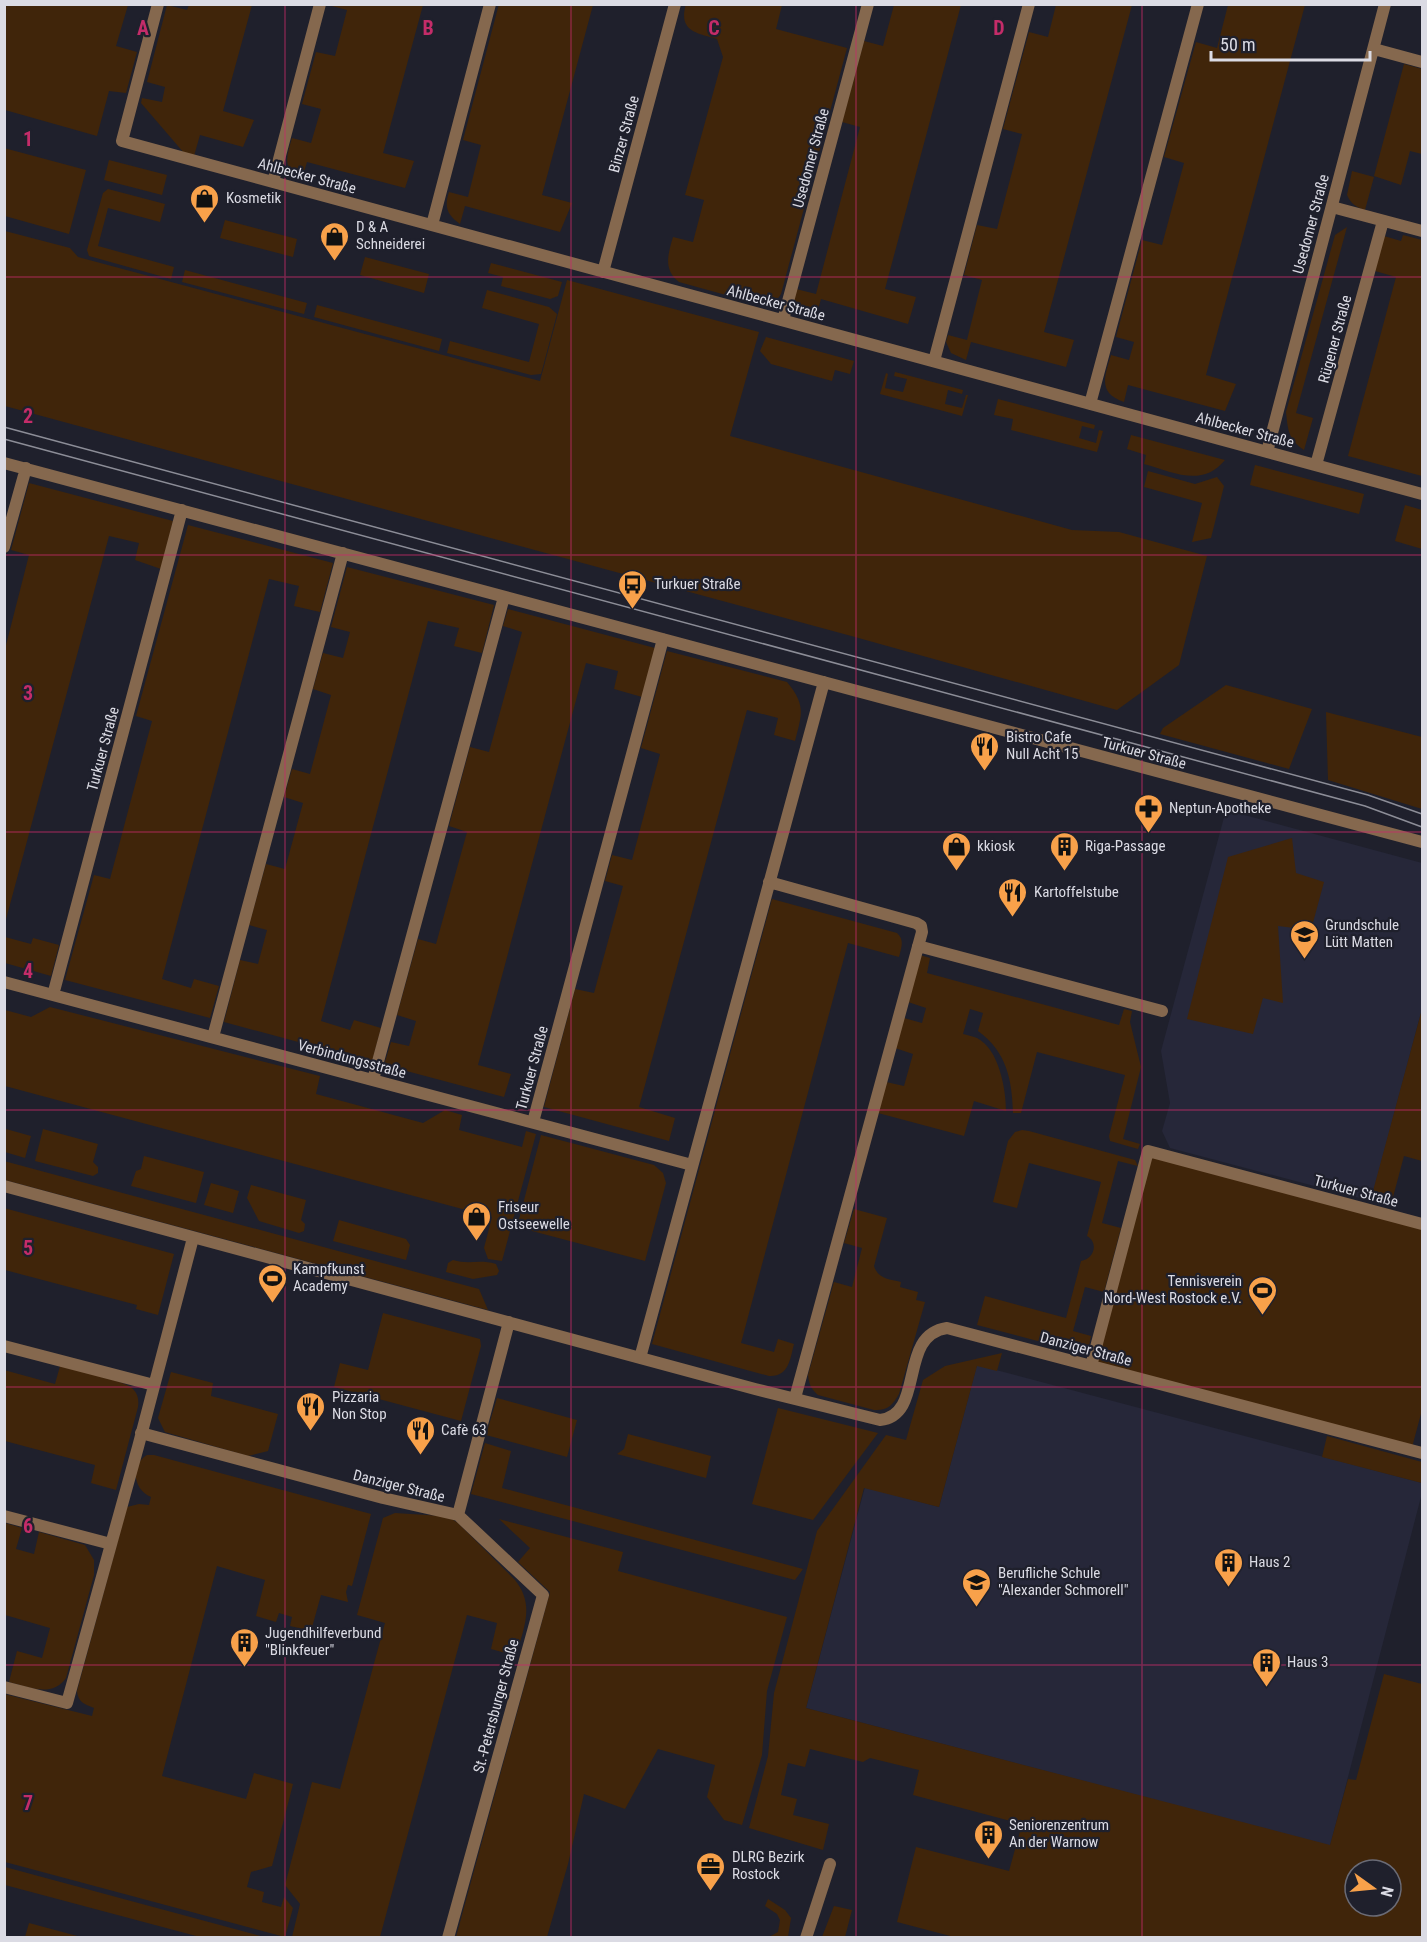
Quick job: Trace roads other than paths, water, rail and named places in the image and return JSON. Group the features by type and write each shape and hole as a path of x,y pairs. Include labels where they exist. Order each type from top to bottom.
{"street":[{"name":"Ahlbecker Straße","path":"158,4 122,141 1422,494"},
{"path":"273,182 321,4"},
{"path":"432,225 490,4"},
{"name":"Binzer Straße","path":"603,272 675,4"},
{"name":"Usedomer Straße","path":"783,320 868,4"},
{"path":"934,361 1029,4"},
{"path":"1090,404 1198,4"},
{"name":"Usedomer Straße","path":"1267,452 1385,4"},
{"path":"1374,49 1422,62"},
{"path":"1332,207 1422,231"},
{"name":"Rügener Straße","path":"1316,465 1383,221"},
{"name":"Turkuer Straße","path":"4,463 1422,842"},
{"path":"4,547 26,468"},
{"name":"Turkuer Straße","path":"53,995 182,510"},
{"path":"213,1037 343,553"},
{"path":"373,1080 504,597"},
{"name":"Turkuer Straße","path":"533,1122 663,639"},
{"path":"640,1358 824,682"},
{"path":"770,882 916,923 921,926 922,932 795,1398"},
{"path":"918,946 1162,1011"},
{"name":"Verbindungsstraße","path":"4,982 692,1165"},
{"name":"Turkuer Straße","path":"1091,1366 1148,1151 1422,1224"},
{"name":"Danziger Straße","path":"4,1186 640,1358 754,1394 795,1398 880,1420 888,1419 904,1404 919,1348 927,1336 938,1329 947,1328 1422,1454"},
{"path":"4,1687 67,1703 193,1238"},
{"name":"Danziger Straße","path":"141,1433 372,1495 458,1515 508,1322"},
{"path":"4,1346 154,1385"},
{"name":"St.-Petersburger Straße","path":"448,1938 543,1595 458,1515"},
{"path":"4,1516 111,1544"},
{"path":"806,1938 830,1864"}],"tram line":[{"path":"4,427 1368,795 1422,814"},
{"path":"4,439 1365,806 1422,827"}],"place":[{"name":"Kosmetik","path":"205,224"},
{"name":"D & A Schneiderei","path":"335,262"},
{"name":"Turkuer Straße","path":"633,610"},
{"name":"Bistro Cafe Null Acht 15","path":"985,772"},
{"name":"Neptun-Apotheke","path":"1148,834"},
{"name":"kkiosk","path":"956,872"},
{"name":"Riga-Passage","path":"1064,872"},
{"name":"Kartoffelstube","path":"1013,918"},
{"name":"Grundschule Lütt Matten","path":"1304,960"},
{"name":"Friseur Ostseewelle","path":"477,1242"},
{"name":"Kampfkunst Academy","path":"272,1304"},
{"name":"Tennisverein Nord-West Rostock e.V.","path":"1263,1316"},
{"name":"Pizzaria Non Stop","path":"311,1432"},
{"name":"Cafè 63","path":"420,1456"},
{"name":"Haus 2","path":"1228,1588"},
{"name":"Berufliche Schule \"Alexander Schmorell\"","path":"977,1608"},
{"name":"Jugendhilfeverbund \"Blinkfeuer\"","path":"244,1668"},
{"name":"Haus 3","path":"1266,1688"},
{"name":"Seniorenzentrum An der Warnow","path":"988,1860"},
{"name":"DLRG Bezirk Rostock","path":"711,1892"}]}
